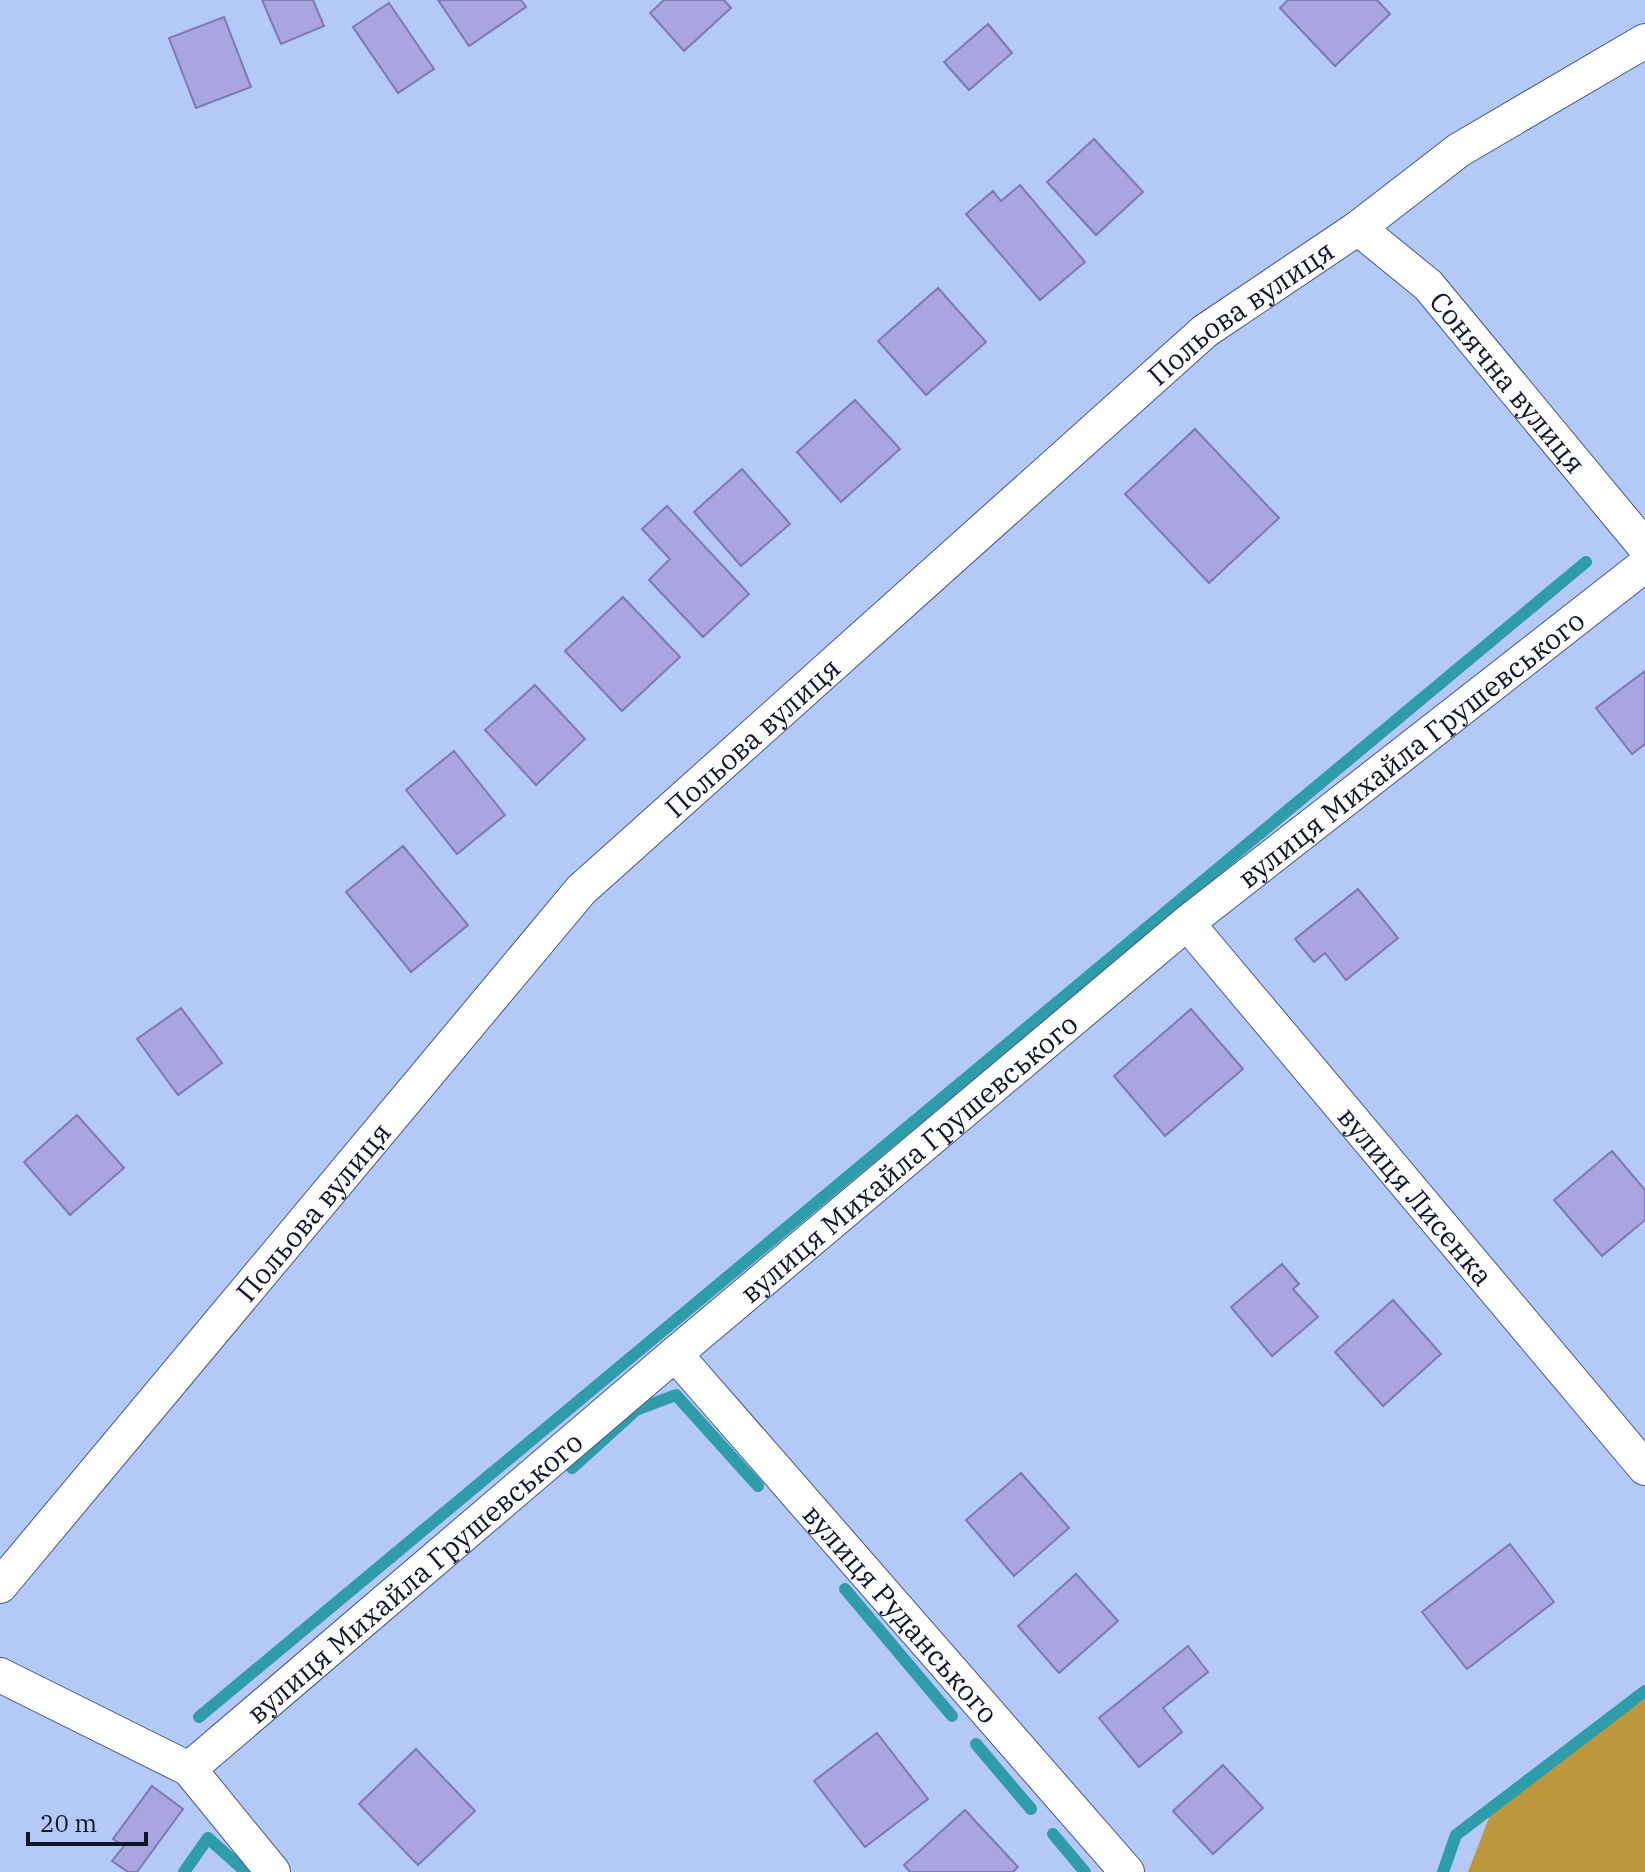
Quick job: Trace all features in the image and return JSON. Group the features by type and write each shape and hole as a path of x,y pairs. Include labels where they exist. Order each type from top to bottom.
{"street":[{"name":"Польова вулиця","path":"0,1586 581,890 1205,331 1358,228 1459,150 1645,41"},
{"name":"Сонячна вулиця","path":"1358,228 1428,285 1645,547"},
{"name":"вулиця Михайла Грушевського","path":"189,1769 1187,923 1645,565"},
{"name":"вулиця Лисенка","path":"1187,923 1645,1468"},
{"name":"вулиця Руданського","path":"675,1354 1127,1872"},
{"path":"0,1675 189,1769 273,1872"}],"shaded area":[{"path":"1645,1699 1645,1872 1468,1872 1494,1805"}],"building":[{"path":"262,0 313,0 324,26 281,44"},
{"path":"438,0 521,0 526,7 469,46"},
{"path":"664,0 724,0 731,8 684,51 650,13"},
{"path":"1288,0 1377,0 1390,14 1335,66 1280,8"},
{"path":"389,3 434,69 398,93 353,27"},
{"path":"224,17 251,87 196,108 169,38"},
{"path":"988,24 1012,53 969,90 944,62"},
{"path":"1094,139 1143,192 1096,235 1047,182"},
{"path":"1020,185 1085,262 1040,300 966,214 993,191 1001,201"},
{"path":"938,288 986,342 926,395 878,341"},
{"path":"855,400 900,449 841,502 797,452"},
{"path":"1195,429 1279,518 1209,583 1125,494"},
{"path":"742,469 790,524 741,566 694,512"},
{"path":"667,506 749,594 703,637 649,580 670,559 642,529"},
{"path":"623,597 680,657 622,711 565,651"},
{"path":"1645,671 1645,744 1632,754 1596,708"},
{"path":"535,685 585,739 536,785 485,730"},
{"path":"454,751 505,815 457,854 406,790"},
{"path":"403,846 468,925 411,972 346,892"},
{"path":"1358,889 1398,938 1346,980 1325,953 1314,962 1295,939"},
{"path":"181,1008 222,1063 178,1095 137,1039"},
{"path":"1191,1009 1243,1069 1165,1136 1114,1076"},
{"path":"77,1115 124,1168 70,1215 24,1162"},
{"path":"1612,1151 1645,1190 1645,1220 1602,1256 1554,1200"},
{"path":"1282,1264 1299,1284 1293,1289 1318,1317 1272,1356 1231,1307"},
{"path":"1393,1300 1441,1354 1383,1406 1335,1352"},
{"path":"1021,1473 1069,1528 1014,1576 966,1520"},
{"path":"1510,1544 1554,1602 1467,1669 1422,1612"},
{"path":"1076,1574 1118,1621 1059,1673 1018,1626"},
{"path":"1188,1646 1208,1672 1163,1708 1182,1732 1139,1767 1099,1718"},
{"path":"877,1733 928,1799 865,1847 814,1781"},
{"path":"416,1749 475,1811 418,1865 359,1804"},
{"path":"1223,1765 1263,1808 1213,1854 1173,1811"},
{"path":"152,1786 183,1809 137,1872 128,1872 112,1861 124,1846 113,1839"},
{"path":"965,1810 1018,1867 1013,1872 910,1872 904,1865"}],"waterway":[{"path":"199,1717 1586,562"},
{"path":"572,1468 636,1410 676,1395 758,1486"},
{"path":"845,1589 952,1716"},
{"path":"1443,1872 1456,1835 1645,1691"},
{"path":"976,1744 1031,1809"},
{"path":"1053,1834 1085,1872"},
{"path":"184,1872 208,1838 246,1872"}]}
